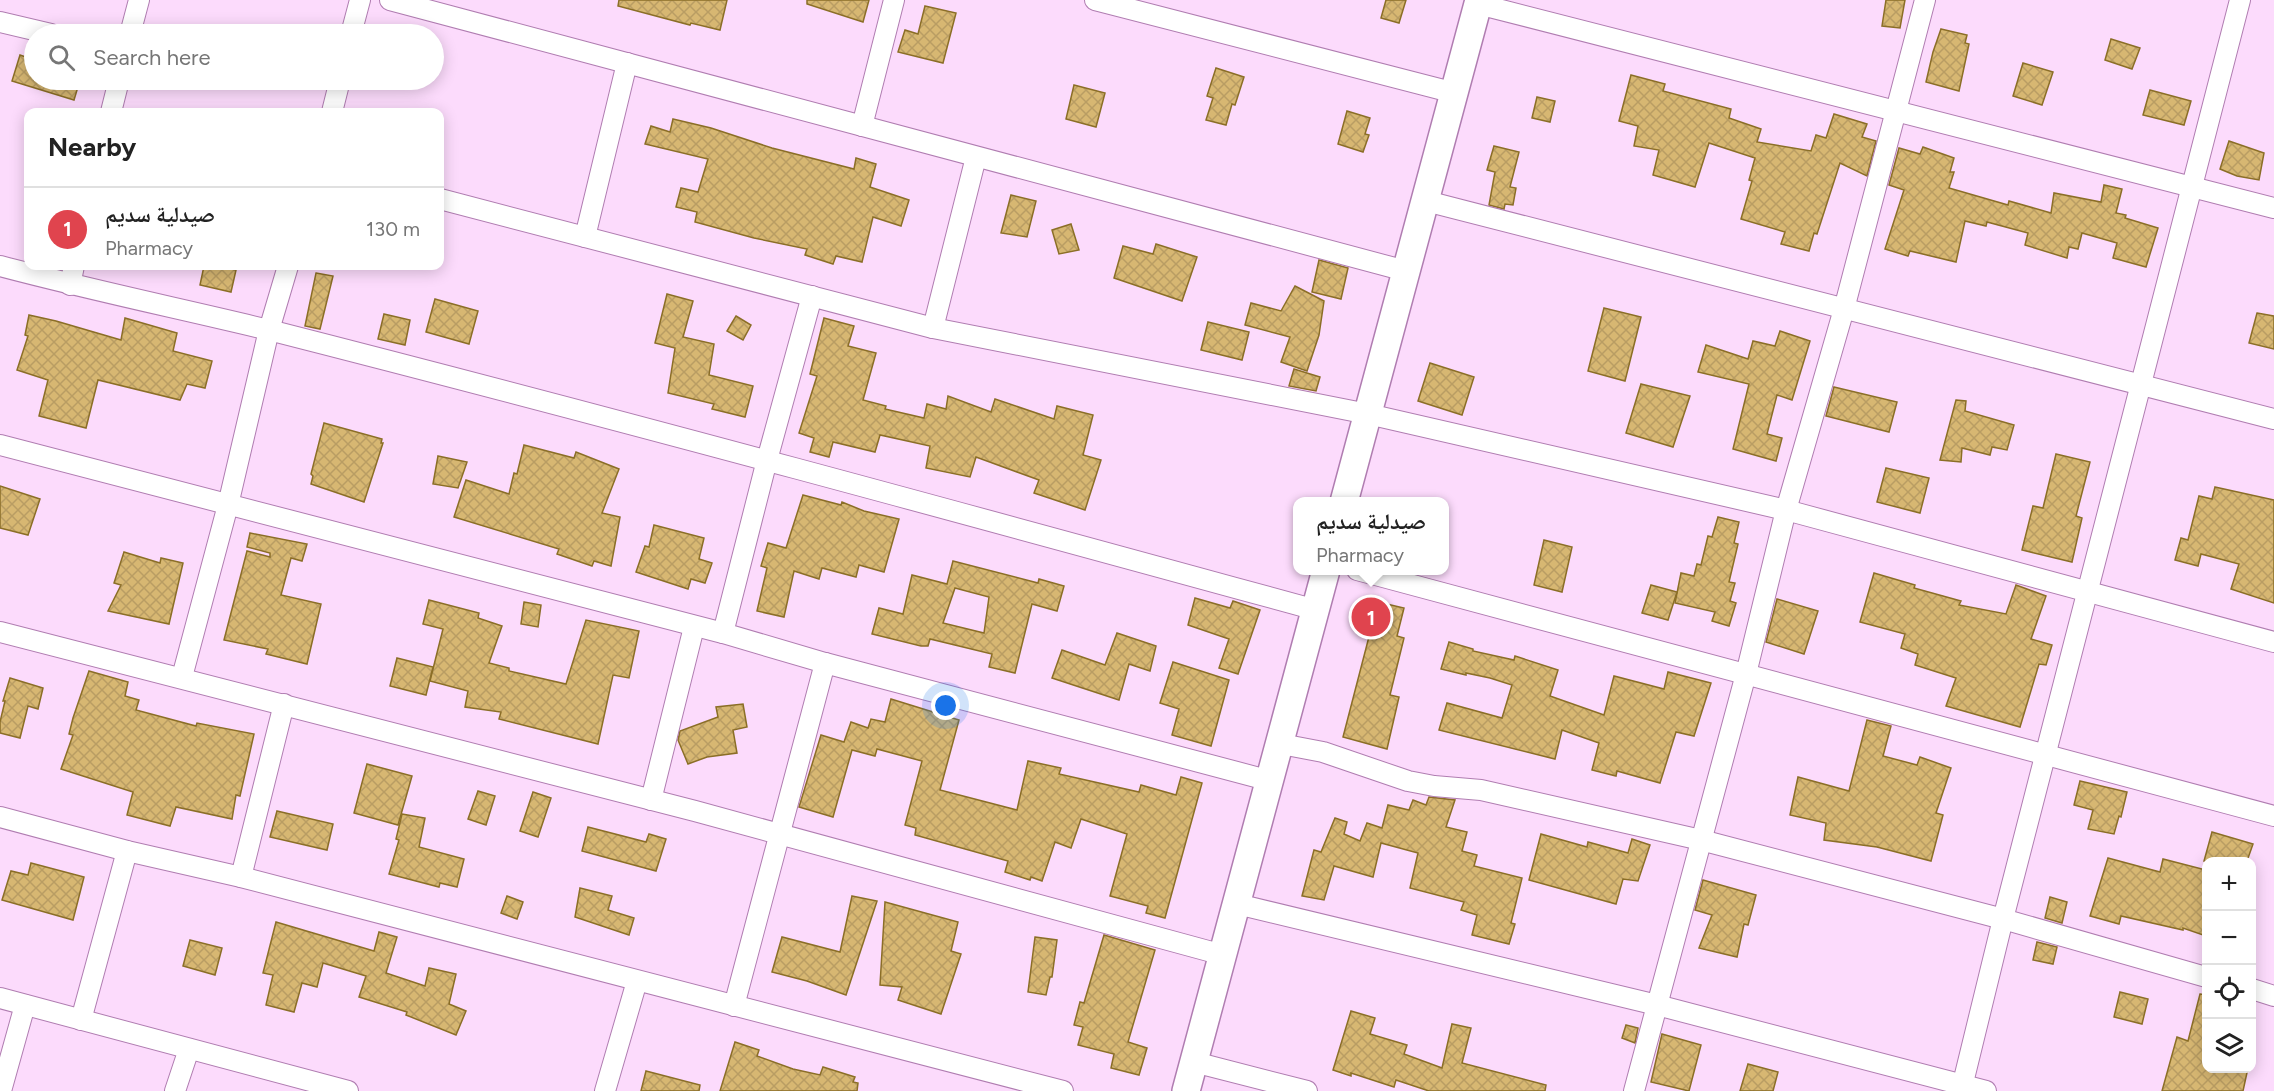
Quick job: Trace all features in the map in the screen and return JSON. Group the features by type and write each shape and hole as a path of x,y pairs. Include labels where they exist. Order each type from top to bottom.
{"main road":[{"path":"1345,497 1479,2"},
{"path":"1186,1091 1325,575"}],"street":[{"path":"133,24 139,0"},
{"path":"354,24 360,0"},
{"path":"390,0 1406,271"},
{"path":"862,126 894,0"},
{"path":"1095,0 1455,93"},
{"path":"1634,1091 1746,674 1786,510 1844,309 1925,0"},
{"path":"1962,1088 2003,919 2047,756 2240,0"},
{"path":"1479,2 2274,208"},
{"path":"0,22 24,28"},
{"path":"585,237 627,63"},
{"path":"112,108 116,90"},
{"path":"333,108 338,90"},
{"path":"933,328 976,157"},
{"path":"444,200 933,328 1368,414 1786,510 2274,642"},
{"path":"1426,201 2274,419"},
{"path":"0,266 24,269"},
{"path":"32,270 72,275 269,330 767,460 1316,610"},
{"path":"182,677 228,505 269,330 287,270"},
{"path":"723,633 812,296"},
{"path":"0,445 723,633 825,663 1271,781"},
{"path":"1376,575 2274,816"},
{"path":"651,800 694,627"},
{"path":"0,632 182,677 651,800 1223,955"},
{"path":"734,1006 825,663"},
{"path":"242,878 284,704"},
{"path":"1281,744 1323,752 1408,781 1434,786 1482,790 1701,840 2003,919 2202,976"},
{"path":"0,817 1063,1091"},
{"path":"81,1020 127,851"},
{"path":"1238,904 1657,1005 1962,1088 1986,1091"},
{"path":"605,1091 637,981"},
{"path":"2256,991 2274,996"},
{"path":"0,998 348,1091"},
{"path":"1,1091 25,1005"},
{"path":"175,1091 189,1049"},
{"path":"1194,1062 1306,1091"}],"building":[{"path":"619,0 727,0 720,30 691,23 690,25 618,6"},
{"path":"807,0 869,0 863,22 807,4"},
{"path":"1386,0 1406,0 1399,23 1381,18"},
{"path":"1886,0 1905,0 1900,28 1882,26"},
{"path":"925,6 956,13 943,63 898,52 905,30 918,34"},
{"path":"1941,29 1967,35 1965,43 1969,44 1959,91 1926,82"},
{"path":"2111,39 2140,48 2132,69 2105,60"},
{"path":"20,55 24,56 24,85 12,81"},
{"path":"2023,63 2053,72 2042,105 2013,96"},
{"path":"1216,68 1244,77 1226,125 1206,120 1213,98 1207,96"},
{"path":"1631,75 1665,84 1663,91 1731,109 1729,118 1761,129 1757,142 1811,151 1816,135 1826,138 1834,114 1867,124 1862,137 1876,141 1867,176 1840,163 1817,234 1814,233 1809,251 1781,244 1785,232 1741,219 1752,181 1749,180 1755,158 1709,143 1695,187 1653,175 1659,150 1634,146 1638,126 1619,121"},
{"path":"1074,85 1105,93 1096,127 1066,119"},
{"path":"41,90 77,90 74,100"},
{"path":"2150,90 2191,101 2184,125 2143,115"},
{"path":"1537,97 1555,101 1550,122 1532,118"},
{"path":"1347,111 1370,118 1365,134 1369,135 1363,152 1338,144"},
{"path":"673,119 854,169 856,158 876,164 870,187 909,200 901,226 873,217 862,262 836,256 833,264 805,255 807,249 695,222 697,212 676,207 681,188 698,192 708,159 645,144 651,126 670,132"},
{"path":"2229,141 2264,153 2259,180 2237,176 2220,169"},
{"path":"1494,146 1519,152 1510,187 1516,188 1513,205 1505,204 1504,209 1489,205 1495,172 1487,170"},
{"path":"1923,147 1954,158 1950,172 1954,172 1949,188 2008,205 2009,201 2051,213 2054,193 2101,202 2104,185 2122,189 2116,213 2158,228 2146,267 2113,258 2117,243 2082,233 2078,249 2069,247 2067,258 2025,245 2028,233 1987,222 1986,226 1965,221 1956,262 1910,251 1908,256 1885,249 1904,190 1889,185 1899,148 1920,154"},
{"path":"1011,195 1036,201 1027,237 1001,233"},
{"path":"1071,224 1079,250 1059,254 1052,230"},
{"path":"1156,244 1197,257 1182,301 1114,278 1123,246 1153,254"},
{"path":"1319,260 1348,268 1341,299 1312,292"},
{"path":"203,270 236,270 231,292 200,285"},
{"path":"316,273 333,276 320,329 305,326"},
{"path":"1295,286 1324,301 1319,335 1307,371 1281,362 1290,337 1245,325 1251,303 1281,311"},
{"path":"667,294 693,301 683,337 714,344 709,375 753,386 745,417 712,409 714,404 668,393 675,348 655,343"},
{"path":"435,299 478,311 469,344 426,332"},
{"path":"1604,308 1641,317 1625,381 1588,371"},
{"path":"2257,313 2274,316 2274,349 2249,343"},
{"path":"384,314 410,320 405,345 378,339"},
{"path":"29,315 121,340 125,318 177,333 173,351 212,361 205,388 187,384 180,400 98,380 86,428 39,416 48,380 17,370 28,336 25,335"},
{"path":"736,316 751,325 743,340 727,331"},
{"path":"824,318 854,326 848,346 876,353 863,400 886,406 885,409 924,418 927,404 946,409 948,396 991,412 995,399 1054,419 1057,406 1093,415 1083,455 1101,460 1085,510 1034,493 1039,480 976,457 970,477 926,468 930,446 880,435 875,452 833,442 829,457 810,452 814,438 799,433 817,376 810,374"},
{"path":"1208,322 1249,332 1242,360 1201,350"},
{"path":"1780,331 1810,341 1792,400 1777,395 1767,434 1782,438 1776,461 1733,449 1749,384 1698,372 1706,345 1748,359 1753,341 1775,346"},
{"path":"1430,363 1474,377 1462,415 1418,401"},
{"path":"1294,369 1320,377 1316,391 1289,386"},
{"path":"1641,384 1690,396 1673,447 1626,433"},
{"path":"1834,387 1897,402 1889,432 1826,416"},
{"path":"1956,400 1966,401 1965,411 2014,425 2007,450 1992,447 1990,455 1962,448 1961,462 1940,460"},
{"path":"324,423 382,439 381,443 383,443 364,502 311,484 313,476 311,474"},
{"path":"524,445 574,458 576,452 619,469 602,513 620,517 611,566 594,561 592,566 557,554 559,549 454,517 466,480 509,494"},
{"path":"2056,454 2090,462 2076,516 2082,518 2072,562 2022,550 2033,506 2043,508"},
{"path":"438,456 467,462 458,488 433,484"},
{"path":"1886,468 1929,478 1920,513 1877,502"},
{"path":"0,486 40,499 28,535 0,528"},
{"path":"2215,487 2274,500 2274,603 2231,589 2239,564 2201,554 2198,566 2175,560 2181,538 2188,540 2199,496 2212,499"},
{"path":"803,495 841,505 842,502 864,511 899,519 884,572 859,565 856,577 822,568 819,579 794,571 784,617 757,611 767,568 761,566 768,543 786,548"},
{"path":"1718,517 1739,522 1734,543 1738,544 1729,582 1735,583 1730,601 1736,603 1729,626 1712,621 1715,612 1675,603 1681,573 1694,576 1697,564 1701,565 1708,536 1712,537"},
{"path":"654,525 704,538 699,559 712,563 705,583 691,579 688,589 636,572 645,546 649,547"},
{"path":"250,533 307,544 302,561 291,558 281,595 321,604 307,664 266,654 268,649 224,640 247,551 270,557 270,553 247,547"},
{"path":"1544,540 1572,547 1562,592 1534,585"},
{"path":"124,552 160,563 161,558 183,563 169,624 108,611 121,585 114,583"},
{"path":"953,561 1038,583 1039,579 1064,586 1057,611 1032,604 1015,673 989,667 992,654 930,639 928,646 921,646 872,634 879,608 903,614 912,575 947,584","holes":["955,588 989,597 984,633 943,623"]},
{"path":"1874,573 1915,585 1914,588 1961,601 1959,605 2006,614 2016,585 2046,596 2031,639 2052,645 2046,665 2039,664 2020,727 1946,706 1956,678 1915,665 1918,654 1901,648 1905,634 1860,622"},
{"path":"1651,585 1677,592 1668,620 1642,613"},
{"path":"1195,598 1230,608 1233,601 1260,610 1238,674 1219,668 1229,639 1188,625"},
{"path":"1777,599 1818,611 1804,654 1766,642"},
{"path":"429,600 479,613 478,618 502,626 489,663 509,668 509,671 566,684 586,620 639,631 629,678 613,675 598,744 499,719 501,712 465,707 468,691 430,681 443,629 423,624"},
{"path":"524,602 541,605 538,627 521,624"},
{"path":"1378,602 1404,608 1397,636 1404,638 1390,695 1399,697 1387,749 1343,737"},
{"path":"1117,633 1156,646 1150,671 1129,664 1119,700 1052,678 1062,650 1105,665"},
{"path":"1449,642 1473,649 1473,651 1514,660 1515,656 1558,670 1550,696 1604,715 1614,676 1664,689 1668,672 1711,683 1694,736 1676,732 1660,783 1617,771 1616,776 1592,770 1599,743 1562,730 1555,759 1439,730 1447,703 1502,718 1512,685 1490,678 1441,669"},
{"path":"397,658 433,667 426,695 390,686"},
{"path":"1173,662 1229,680 1211,746 1172,735 1179,709 1160,703"},
{"path":"89,671 128,682 125,696 139,700 136,710 196,726 197,723 254,734 240,796 236,795 232,819 176,807 170,826 127,815 133,792 61,769 73,735 69,734 73,718"},
{"path":"10,678 43,688 38,709 28,706 20,738 0,733 5,701 3,701"},
{"path":"891,699 959,720 940,790 1017,810 1028,761 1061,768 1059,774 1139,792 1141,785 1176,795 1181,777 1202,783 1165,918 1146,913 1148,906 1110,896 1127,834 1081,819 1071,848 1055,842 1042,881 1031,877 1030,880 1005,872 1008,861 915,835 916,828 905,825 922,761 877,749 875,756 852,750 833,817 799,807 821,735 844,742 851,722 868,728 871,719 885,722"},
{"path":"743,704 747,727 733,730 737,753 707,757 688,764 678,740 680,731 718,717 716,707"},
{"path":"1867,720 1891,726 1883,756 1917,765 1920,757 1951,768 1936,813 1943,815 1931,861 1877,847 1824,840 1826,823 1790,815 1798,777 1849,791"},
{"path":"367,764 412,776 398,825 354,813"},
{"path":"2080,781 2127,792 2114,834 2088,829 2093,810 2074,805"},
{"path":"478,791 495,796 486,825 468,819"},
{"path":"533,792 551,798 538,837 520,831"},
{"path":"1429,797 1455,800 1446,827 1467,832 1462,851 1477,855 1474,866 1522,878 1511,923 1515,924 1509,944 1472,935 1477,915 1461,910 1464,902 1410,888 1418,853 1381,843 1373,877 1334,866 1324,900 1302,896 1314,850 1321,852 1335,818 1347,822 1344,834 1360,841 1367,823 1382,828 1388,805 1409,810 1413,800 1426,805"},
{"path":"277,811 333,824 327,850 270,837"},
{"path":"402,814 425,818 419,847 464,859 457,887 440,883 439,887 389,874 399,840 396,839"},
{"path":"588,827 646,842 649,834 666,839 656,871 582,851"},
{"path":"2212,832 2253,844 2248,857 2205,857"},
{"path":"1541,834 1587,847 1588,842 1628,853 1632,839 1650,845 1638,881 1623,879 1616,904 1529,880"},
{"path":"2108,858 2160,872 2163,859 2202,869 2202,935 2183,928 2183,930 2121,916 2119,924 2090,916"},
{"path":"31,863 84,877 73,920 2,900 11,871 28,875"},
{"path":"1703,880 1756,895 1748,925 1744,924 1737,957 1699,948 1712,915 1695,910"},
{"path":"580,888 612,896 608,910 634,918 629,935 575,917"},
{"path":"507,896 523,902 517,919 501,913"},
{"path":"852,896 877,901 846,995 772,972 782,937 840,952"},
{"path":"2050,897 2067,902 2062,923 2045,918"},
{"path":"885,902 958,922 951,951 961,954 941,1014 898,1000 902,987 880,985"},
{"path":"276,922 374,951 379,932 397,937 386,973 425,986 429,968 456,974 449,1004 466,1011 456,1035 406,1015 407,1012 359,997 366,976 323,963 317,987 302,983 294,1012 266,1005 273,975 263,973"},
{"path":"1104,935 1155,950 1128,1042 1147,1048 1139,1075 1111,1068 1114,1054 1078,1045 1083,1027 1074,1025 1080,1002 1084,1003"},
{"path":"1035,937 1057,940 1052,977 1050,977 1046,995 1028,992"},
{"path":"190,940 222,948 215,975 183,966"},
{"path":"2037,942 2057,947 2053,964 2033,960"},
{"path":"2120,992 2148,999 2142,1024 2114,1017"},
{"path":"2200,994 2202,994 2202,1073 2247,1073 2243,1091 2162,1091 2177,1037 2188,1041"},
{"path":"1351,1011 1375,1018 1370,1034 1407,1045 1404,1054 1442,1068 1452,1024 1471,1028 1462,1063 1546,1085 1545,1091 1429,1091 1396,1080 1394,1087 1351,1073 1351,1076 1333,1070"},
{"path":"1626,1025 1638,1028 1635,1043 1622,1038"},
{"path":"1662,1034 1701,1045 1689,1091 1651,1082"},
{"path":"735,1042 759,1050 757,1056 793,1069 820,1075 823,1067 855,1077 853,1082 858,1083 857,1091 720,1091"},
{"path":"1748,1064 1778,1072 1773,1091 1740,1091"},
{"path":"646,1071 700,1085 699,1091 641,1091"}],"place":[{"name":"صيدلية سديم","path":"1371,617"}]}
